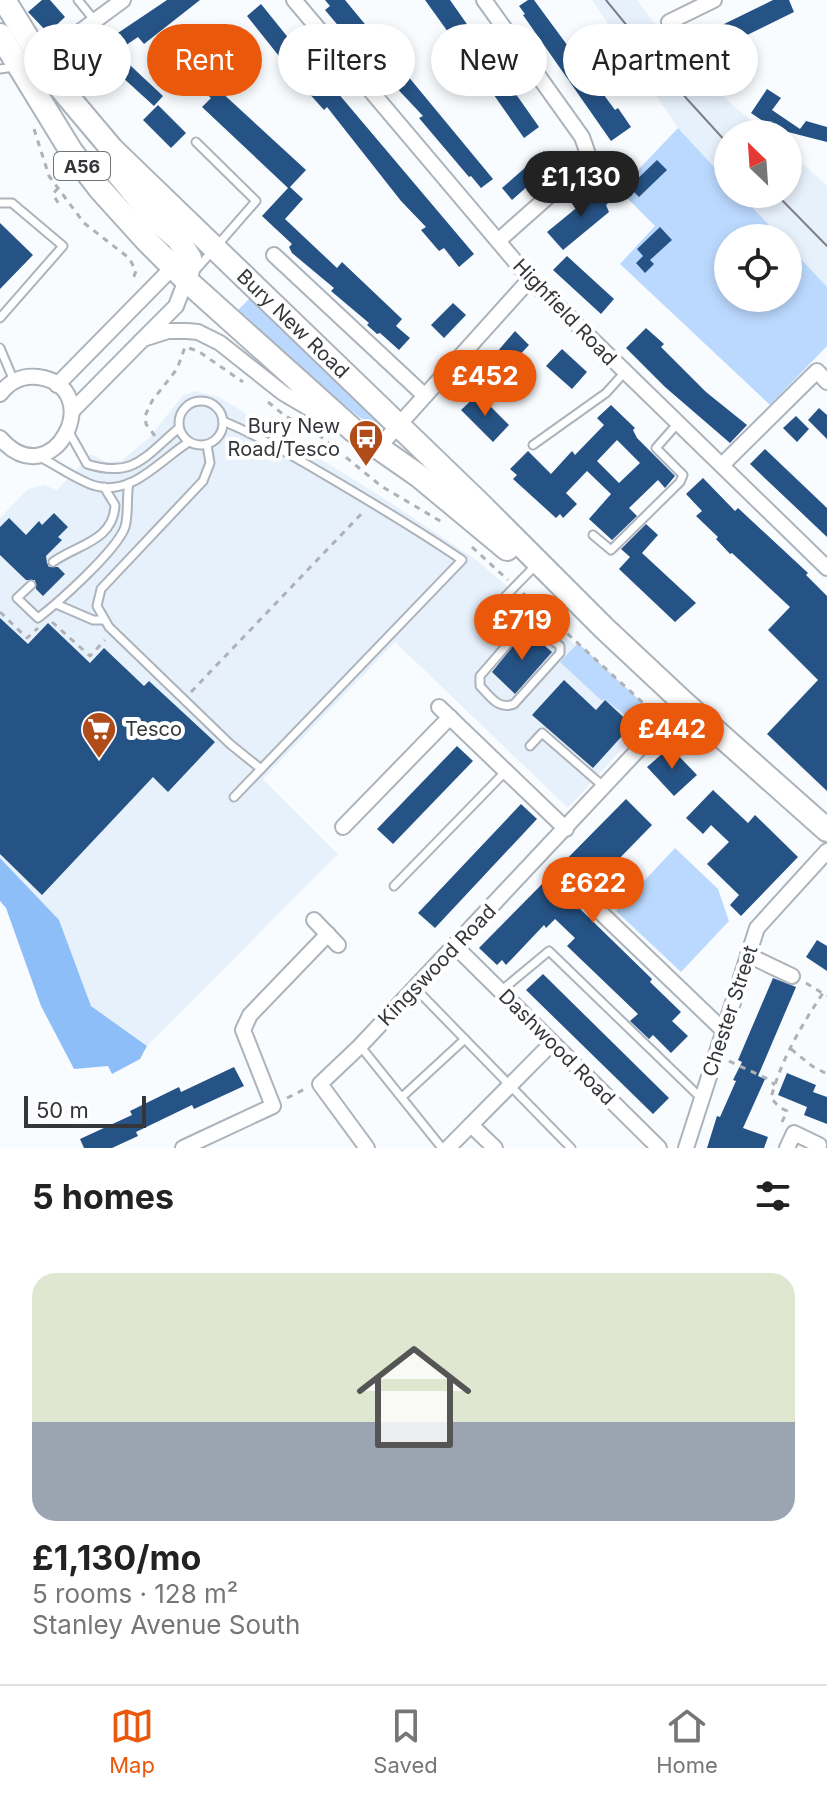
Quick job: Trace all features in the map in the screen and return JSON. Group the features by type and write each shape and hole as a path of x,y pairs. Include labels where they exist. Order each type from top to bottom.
{"highway":[{"name":"Bury New Road","path":"4,0 24,30"},
{"name":"Bury New Road","path":"0,35 10,68 90,176 183,269 353,430 419,476 604,628"},
{"path":"63,96 71,116 156,220 178,239 183,269 214,248"},
{"name":"Bury New Road","path":"67,96 112,149 398,424 604,628 827,830"}],"street":[{"path":"91,24 123,0"},
{"name":"Highfield Road","path":"294,0 530,279 827,568"},
{"path":"484,0 582,137 588,150 588,158 578,170 498,241"},
{"path":"669,22 714,0"},
{"path":"274,255 424,395"},
{"path":"72,411 176,306 183,269"},
{"path":"57,385 183,269"},
{"path":"378,448 530,279"},
{"path":"143,339 168,331 198,332 220,343 283,393 332,422 353,430"},
{"path":"722,465 817,371 827,382"},
{"path":"0,394 14,381 36,377 57,385 72,411 69,432 50,451 27,455 3,448"},
{"name":"Kingswood Road","path":"320,1084 360,1046 683,702"},
{"path":"343,827 355,806 444,712 566,829"},
{"name":"Chester Street","path":"686,1148 757,928 827,851"},
{"path":"599,911 723,1030"},
{"path":"183,1148 273,1106 243,1030 250,1015 333,940 314,920"},
{"name":"Dashwood Road","path":"455,946 659,1148"},
{"path":"748,955 792,976"},
{"path":"445,1148 552,1043"},
{"path":"320,1084 367,1148"},
{"path":"782,1122 794,1133 819,1145"},
{"path":"471,1125 495,1148"},
{"path":"787,1148 794,1133"}],"lane":[{"path":"78,0 95,21"},
{"path":"196,142 256,201 214,248"},
{"path":"0,203 12,203 63,246 0,318"},
{"path":"0,348 14,381"},
{"path":"533,445 606,393 624,373"},
{"path":"37,455 95,486 116,487 129,483 189,442 207,445 221,434 223,421 219,409 212,403 195,401 181,412 179,428 140,462 122,470 104,470 87,464 69,432"},
{"path":"223,421 256,435 372,502 462,560 234,797"},
{"path":"593,535 611,550 680,482 683,475 656,448 678,423"},
{"path":"179,428 189,442"},
{"path":"207,445 210,463 203,481 101,589 97,606 104,620 261,769"},
{"path":"31,585 17,598 38,618 56,604 120,535 127,516 129,483"},
{"path":"53,562 95,541 110,525 115,505 104,487"},
{"path":"509,610 513,638 480,676 480,686 500,706 506,707 514,704 560,653 560,646 509,610 499,603 532,569"},
{"path":"56,604 63,610 93,620 104,620"},
{"path":"530,746 542,733 605,788"},
{"path":"394,886 506,771"},
{"path":"502,990 549,951 701,1098"},
{"path":"414,987 571,1148"},
{"path":"402,1097 465,1039"},
{"path":"360,1046 445,1148"}],"path":[{"path":"33,125 49,176 84,223 129,258 136,271 133,279"},
{"path":"58,188 53,194 61,208"},
{"path":"184,699 372,502"},
{"path":"0,612 27,638 38,628"},
{"path":"48,618 90,656 109,636"},
{"path":"782,1122 787,1111 771,1098 775,1085 790,1049 825,994 792,976"},
{"path":"790,1049 827,1074"},
{"path":"715,1053 775,1085"},
{"path":"273,1106 301,1090 320,1084"}],"shaded area":[{"path":"592,0 637,0 656,24 608,24"},
{"path":"656,96 724,96 751,120 714,120 714,167 678,128"},
{"path":"678,128 714,167 714,208 753,208 768,224 714,224 714,312 802,312 802,260 827,287 827,346 770,405 620,264 655,226 619,190"},
{"path":"802,163 827,186 827,287 802,260 802,224 768,224 753,208 802,208"},
{"path":"250,298 381,423 374,425 359,417 270,343 238,310"},
{"path":"195,391 219,397 371,490 475,559 650,709 652,716 568,808 395,642 263,779 338,854 147,1046 91,1006 59,920 0,858 0,518 28,489 44,485 57,490 91,454 106,462 121,461 150,437 182,396"},
{"path":"578,643 649,709 649,718 641,727 604,699 602,701 560,662"},
{"path":"675,848 718,889 729,921 681,972 616,911"},
{"path":"0,858 59,920 91,1006 147,1046 140,1059 112,1074 108,1066 74,1069 41,1006 6,908 0,901"}],"building":[{"path":"42,0 50,0 65,17 58,24 39,24 28,12"},
{"path":"167,0 200,0 169,24 147,24 147,42 144,44 138,37 131,42 131,24"},
{"path":"325,0 345,0 365,24 337,24 325,10 330,6"},
{"path":"425,0 450,0 467,24 442,24"},
{"path":"534,0 563,39 563,72 547,49 547,24 529,24 519,6"},
{"path":"773,0 789,0 794,12 758,30 758,24 724,24"},
{"path":"261,4 278,25 278,55 262,35 262,24 253,24 247,16"},
{"path":"131,66 147,81 147,96 163,96 154,106 131,85"},
{"path":"415,85 493,179 481,188 419,118 423,116 404,96 415,96"},
{"path":"767,89 781,98 772,110 787,120 761,120 751,113"},
{"path":"209,96 226,96 306,170 290,187 303,199 285,219 337,268 342,262 402,319 396,326 410,338 399,350 367,325 369,323 331,291 334,288 292,253 289,247 292,244 262,216 288,188 202,107 211,98"},
{"path":"311,96 340,96 474,254 459,267 444,248 439,251 421,230 426,227 401,201 327,107 324,110"},
{"path":"495,96 517,96 539,127 524,138"},
{"path":"580,96 605,96 615,110 618,108 631,127 611,141"},
{"path":"158,105 186,133 171,148 143,120"},
{"path":"806,121 827,127 827,142 802,136 802,126"},
{"path":"544,151 554,163 512,200 502,188"},
{"path":"657,160 667,170 639,197 629,187"},
{"path":"602,187 612,199 606,205 609,212 563,250 547,232"},
{"path":"0,223 33,255 0,289"},
{"path":"660,227 672,240 650,260 654,264 645,273 636,263 643,256 637,249"},
{"path":"567,256 614,299 601,314 553,270"},
{"path":"453,303 466,315 444,338 431,325"},
{"path":"646,328 706,392 747,425 730,443 665,387 626,348"},
{"path":"515,331 529,345 503,373 501,370 489,381 480,372"},
{"path":"562,349 587,372 572,389 546,366"},
{"path":"478,394 509,425 493,442 461,410"},
{"path":"611,405 635,428 637,438 675,476 665,488 658,480 629,508 637,516 612,540 589,519 611,494 587,471 566,493 577,504 563,518 560,514 556,518 513,479 517,475 510,469 528,451 551,474 572,451 575,455 604,425 597,418","holes":["617,440 640,463 619,483 597,461"]},
{"path":"819,408 827,415 827,439 808,420"},
{"path":"796,416 809,429 797,442 783,428"},
{"path":"765,449 827,508 827,537 750,464"},
{"path":"703,478 735,511 738,508 808,573 806,575 827,596 827,791 767,734 818,680 768,630 790,607 730,554 696,516 702,511 686,494"},
{"path":"54,513 68,527 58,537 62,540 46,556 47,563 65,574 43,596 36,589 35,580 26,580 0,555 0,527 9,518 26,535 39,521 42,525"},
{"path":"646,524 658,535 642,553 696,603 675,622 619,569 630,557 621,549"},
{"name":"Tesco","path":"0,618 28,644 48,623 90,663 104,648 144,686 149,681 215,742 168,792 153,777 42,895 0,854"},
{"path":"526,630 552,652 515,694 492,672"},
{"path":"564,680 596,710 605,700 632,725 593,768 532,715"},
{"path":"457,746 473,761 393,844 377,829"},
{"path":"670,747 697,775 674,796 647,767"},
{"path":"713,790 748,823 755,815 798,857 741,916 730,905 739,895 707,864 729,842 711,825 703,834 686,818"},
{"path":"626,799 652,825 575,904 652,979 650,982 681,1012 672,1021 688,1036 671,1053 653,1035 649,1039 630,1021 638,1014 567,946 575,938 555,919 546,928 544,925 506,965 502,960 497,965 479,948"},
{"path":"521,804 537,819 435,928 418,913"},
{"path":"817,940 827,946 827,971 806,957"},
{"path":"543,974 669,1098 653,1114 526,990"},
{"path":"773,978 796,987 758,1076 765,1079 743,1128 768,1137 764,1148 707,1148 717,1116 720,1117 736,1081 733,1080 742,1062 738,1060"},
{"path":"234,1067 244,1086 194,1109 192,1105 136,1132 138,1136 112,1148 84,1148 80,1139 132,1115 130,1111 179,1087 181,1092"},
{"path":"787,1073 816,1085 813,1092 827,1097 827,1124 804,1115 807,1107 778,1095"}],"tram line":[{"path":"606,0 714,129"},
{"path":"790,208 827,246"}],"place":[{"name":"Bury New Road/Tesco","path":"366,468"},
{"name":"Tesco","path":"99,760"}]}
